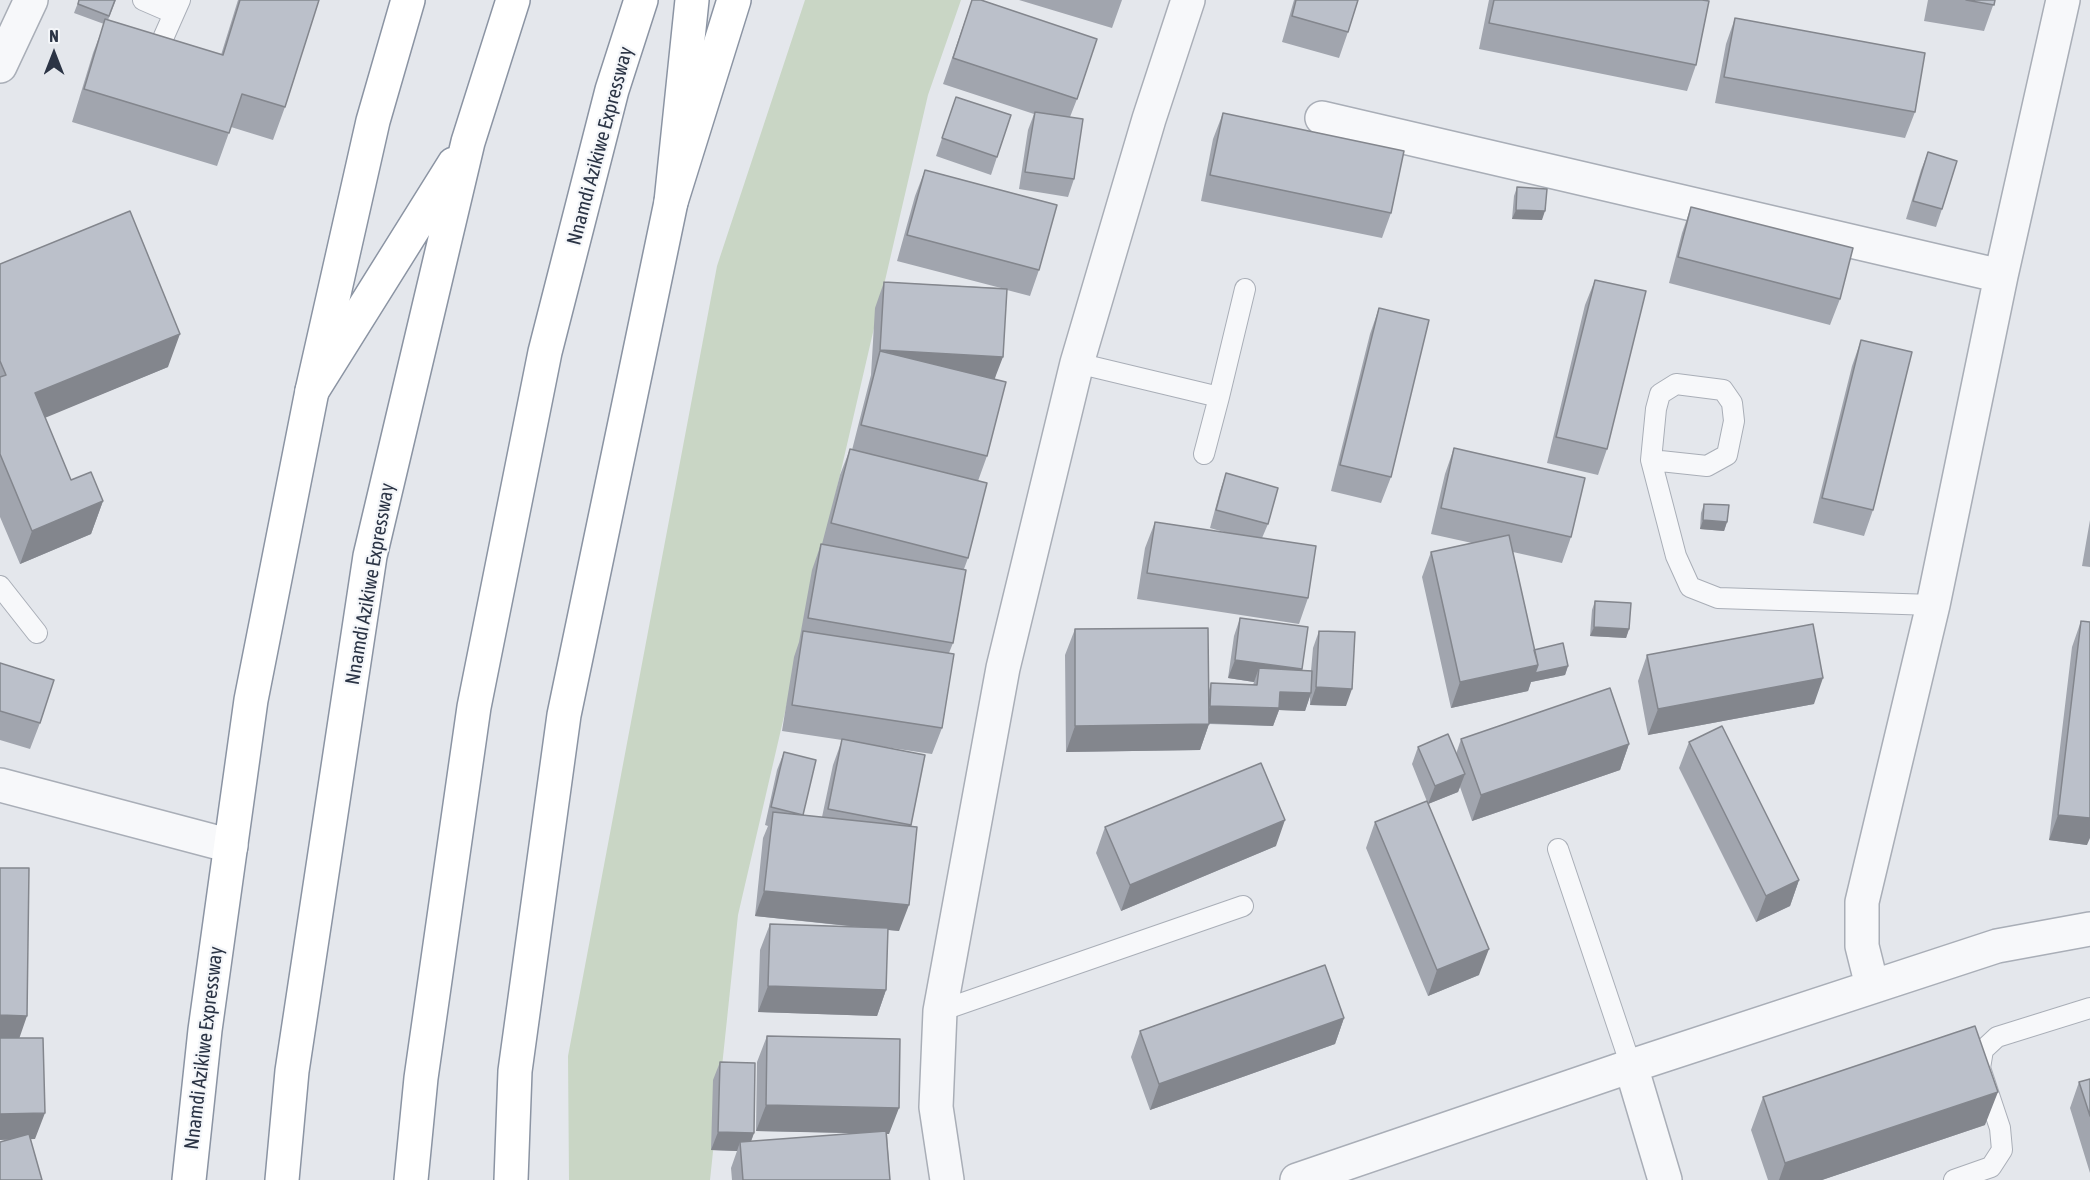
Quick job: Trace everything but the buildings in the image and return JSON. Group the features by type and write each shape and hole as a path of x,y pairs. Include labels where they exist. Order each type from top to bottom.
{"highway":[{"name":"Nnamdi Azikiwe Expressway","path":"189,1180 205,1030 251,700 312,391 373,121 408,0"},
{"name":"Nnamdi Azikiwe Expressway","path":"282,1180 292,1071 370,556 468,142 513,0"},
{"name":"Nnamdi Azikiwe Expressway","path":"411,1180 421,1078 474,707 545,352 612,90 641,0"},
{"path":"671,202 692,0"},
{"path":"511,1180 515,1071 564,715 671,202 734,0"},
{"path":"312,391 468,142"}],"street":[{"path":"0,66 31,0"},
{"path":"947,1180 936,1107 940,1011 1003,668 1077,363 1149,118 1188,0"},
{"path":"1872,986 1862,946 1862,902 1933,604 2001,276 2063,0"},
{"path":"1322,118 2001,276"},
{"path":"0,785 231,846"},
{"path":"1298,1180 1631,1066 1997,946 2090,928"},
{"path":"1631,1066 1665,1180"}],"lane":[{"path":"144,0 177,6 153,61"},
{"path":"1204,454 1245,289"},
{"path":"1077,363 1219,397"},
{"path":"1651,460 1707,466 1727,455 1734,421 1732,404 1724,390 1676,384 1660,394 1656,409 1651,460 1676,555 1690,587 1718,598 1933,604"},
{"path":"0,586 37,633"},
{"path":"1558,849 1631,1066"},
{"path":"940,1011 1243,906"},
{"path":"1954,1180 1991,1167 2002,1150 2000,1128 1980,1068 1983,1050 1997,1037 2090,1008"}],"green space":[{"path":"805,0 961,0 928,95 738,915 710,1180 569,1180 568,1056 717,266"}]}
